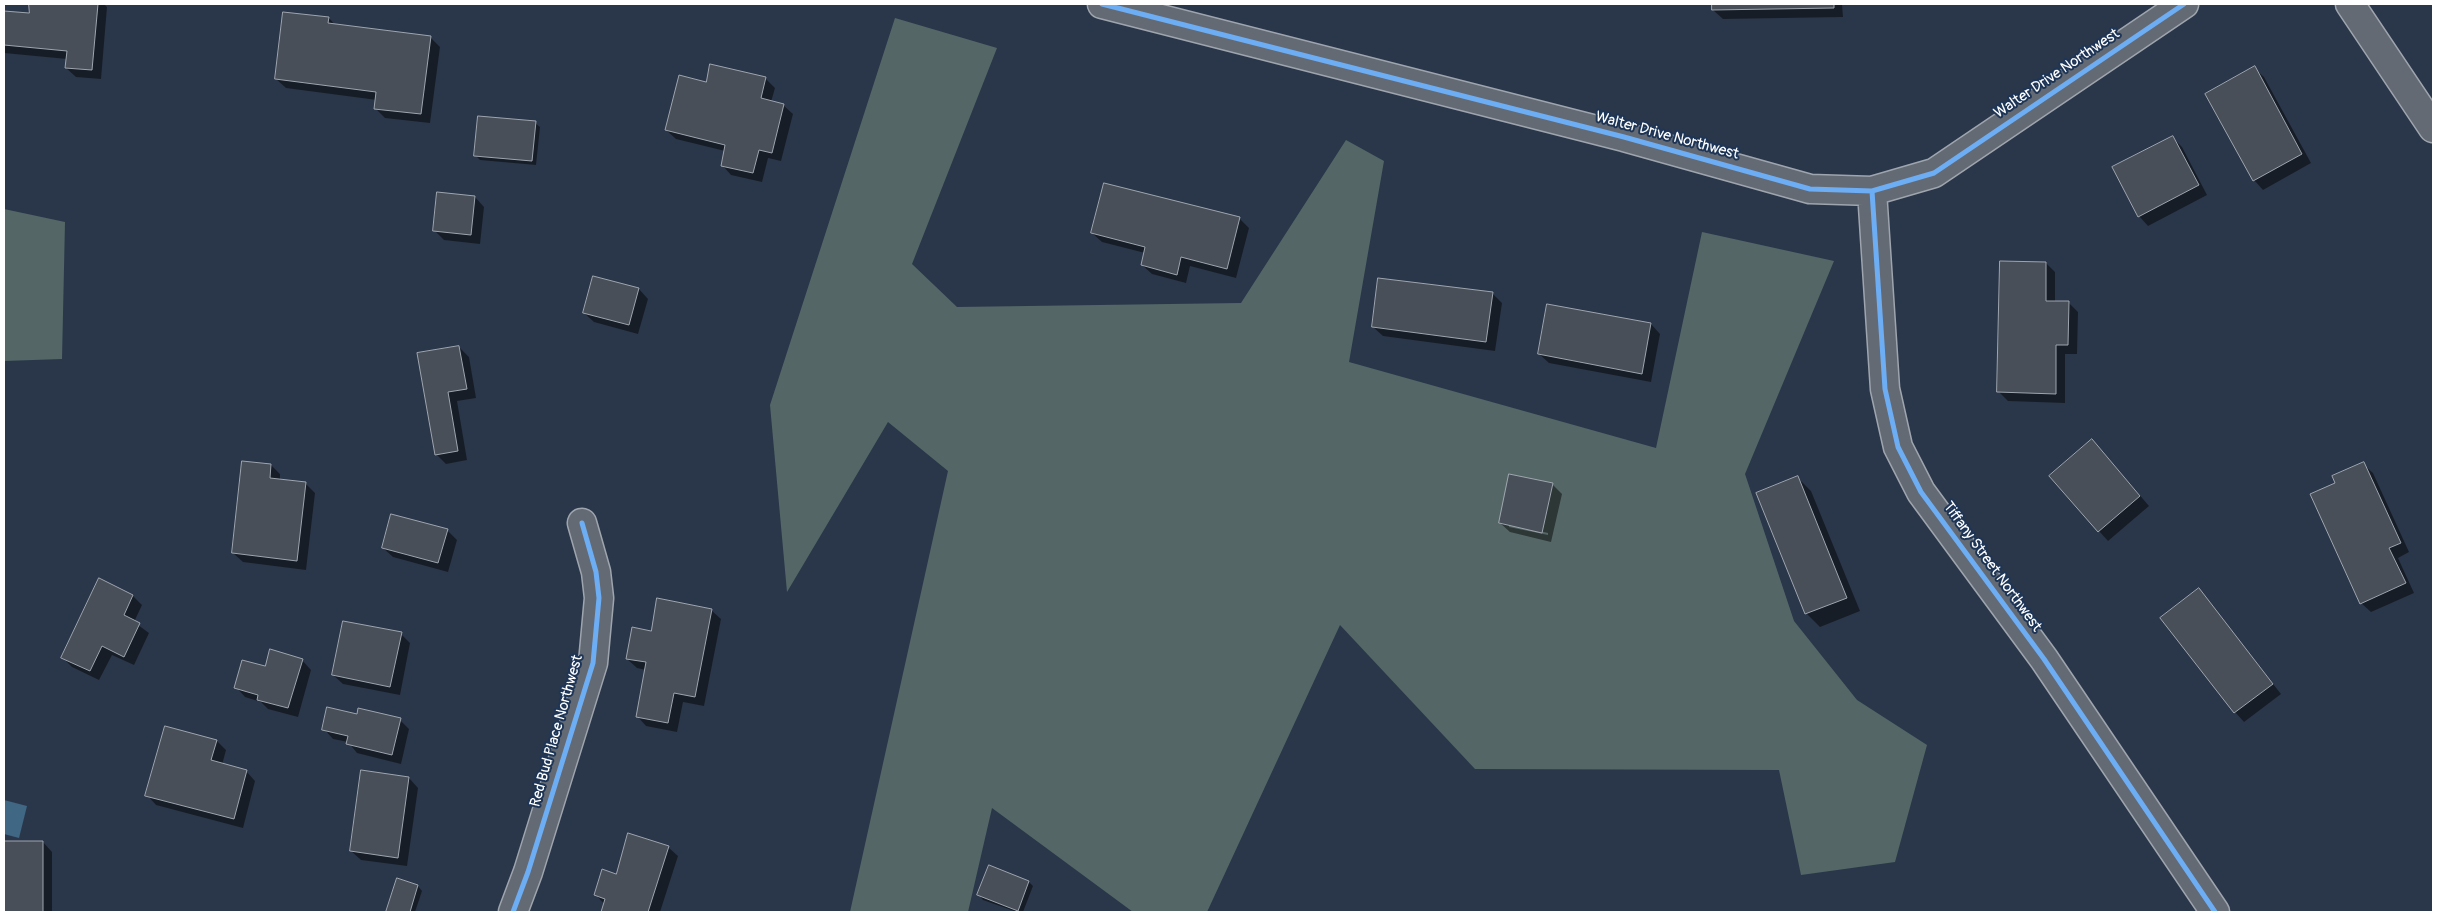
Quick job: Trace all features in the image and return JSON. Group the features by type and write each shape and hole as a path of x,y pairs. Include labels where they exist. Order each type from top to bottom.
{"street":[{"name":"Walter Drive Northwest","path":"1102,4 1624,137 1810,189 1872,191 1934,173 2184,4"},
{"path":"2350,4 2433,128"},
{"name":"Tiffany Street Northwest","path":"1872,191 1885,389 1898,447 1921,492 2044,659 2215,912"},
{"name":"Red Bud Place Northwest","path":"513,912 528,872 593,663 599,598 596,572 582,523"}],"shaded area":[{"path":"895,18 997,48 912,264 957,307 1241,303 1346,140 1384,161 1349,362 1656,448 1702,232 1834,261 1745,474 1794,621 1857,700 1927,745 1895,862 1801,875 1779,770 1475,769 1340,625 1207,912 1133,912 992,808 968,912 850,912 948,471 888,422 787,592 770,405"},
{"path":"4,209 65,222 62,359 4,361"}],"water":[{"path":"4,800 27,806 19,838 4,834"}],"building":[{"path":"29,4 98,4 92,70 65,68 67,51 4,45 4,11 29,13"},
{"path":"1712,4 1834,4 1834,8 1712,10"},
{"path":"283,12 329,17 328,23 431,36 421,114 374,109 376,92 275,79"},
{"path":"710,64 766,77 761,98 784,104 772,153 759,150 753,173 721,166 725,145 665,130 679,75 706,82"},
{"path":"2255,66 2302,154 2253,181 2205,94"},
{"path":"478,116 536,121 532,161 474,156"},
{"path":"2173,136 2199,185 2138,217 2112,167"},
{"path":"1104,183 1240,217 1227,269 1181,257 1177,275 1141,265 1145,247 1091,233"},
{"path":"437,192 475,196 471,235 433,231"},
{"path":"2000,261 2046,262 2046,301 2069,301 2068,345 2056,345 2056,394 1997,392"},
{"path":"593,276 639,288 629,325 583,313"},
{"path":"1378,278 1493,292 1486,342 1372,327"},
{"path":"1547,304 1651,323 1642,374 1538,354"},
{"path":"459,346 467,389 448,392 458,451 435,455 417,353"},
{"path":"2092,439 2140,496 2098,532 2049,476"},
{"path":"242,461 271,464 270,478 306,482 297,561 232,553"},
{"path":"2364,462 2401,543 2389,548 2406,583 2360,604 2310,494 2335,483 2332,476"},
{"path":"1509,474 1553,483 1542,533 1499,523"},
{"path":"1798,476 1847,598 1805,614 1756,493"},
{"path":"391,514 448,529 438,563 382,548"},
{"path":"99,578 133,595 124,615 140,623 124,657 102,646 90,671 61,658"},
{"path":"2199,588 2273,684 2234,713 2160,618"},
{"path":"657,598 712,609 695,697 674,693 668,723 636,717 646,662 626,659 632,627 651,631"},
{"path":"343,621 402,632 390,687 332,675"},
{"path":"270,649 303,659 288,708 257,700 258,695 234,688 242,660 265,666"},
{"path":"327,707 357,714 358,708 401,718 392,755 346,744 348,736 322,730"},
{"path":"165,726 217,740 211,760 247,770 234,819 145,796"},
{"path":"361,770 409,777 398,858 350,851"},
{"path":"628,833 669,846 648,912 601,912 605,899 594,895 602,869 616,874"},
{"path":"4,841 43,841 43,912 4,912"},
{"path":"989,865 1029,881 1018,911 977,895"},
{"path":"397,878 418,885 410,912 386,912"}],"cycle path":[{"path":"1102,4 1624,137 1810,189 1872,191 1934,173 2184,4"},
{"path":"1872,191 1885,389 1898,447 1921,492 2044,659 2215,912"},
{"path":"513,912 528,872 593,663 599,598 596,572 582,523"}]}
